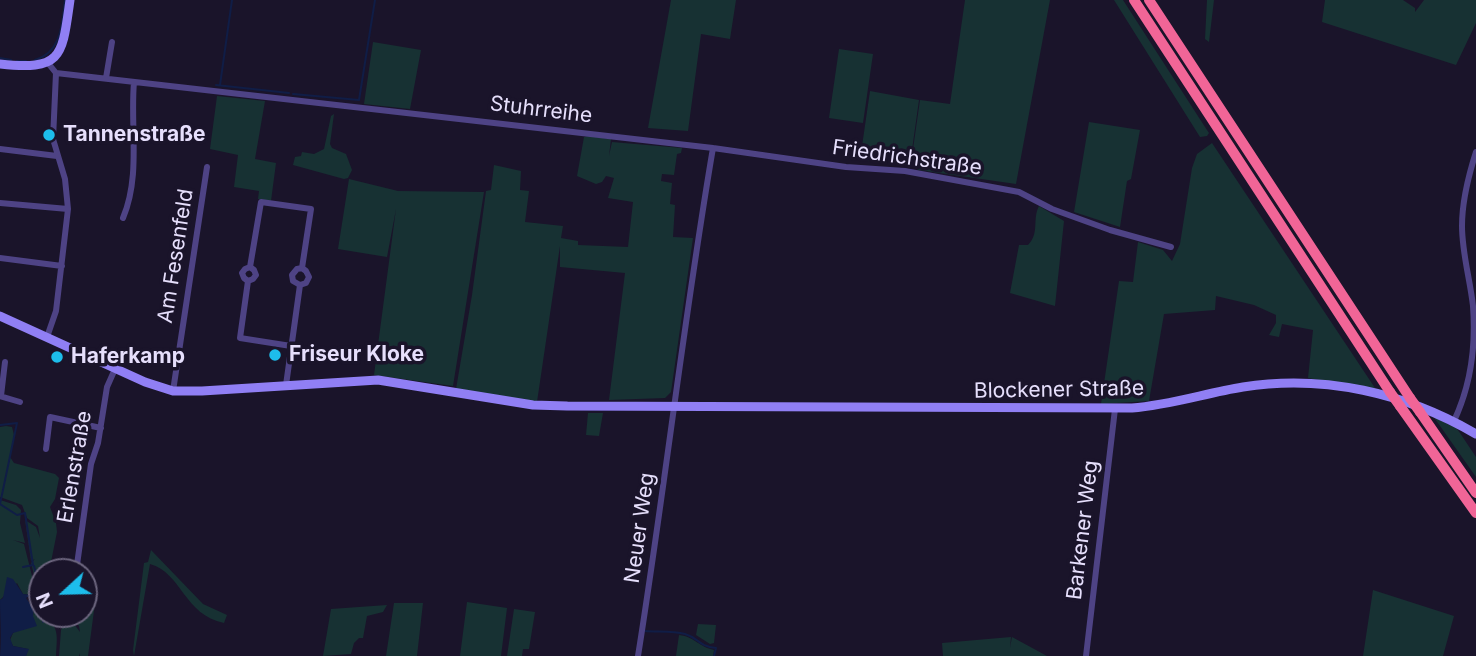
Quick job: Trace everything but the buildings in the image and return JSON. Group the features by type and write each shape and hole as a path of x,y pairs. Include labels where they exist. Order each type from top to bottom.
{"highway":[{"path":"1134,0 1390,392 1476,513"},
{"path":"1149,0 1410,398 1476,493"}],"street":[{"path":"0,64 28,67 48,63 55,58 63,44 70,0"},
{"path":"106,78 112,42"},
{"path":"47,337 56,311 68,209 65,179 52,139 56,73 48,63"},
{"name":"Stuhrreihe","path":"56,73 713,148"},
{"path":"123,218 135,156 134,82"},
{"path":"673,405 713,148"},
{"name":"Friedrichstraße","path":"713,148 846,167 905,171 1019,192 1052,209 1110,230 1171,247"},
{"path":"0,149 57,156"},
{"path":"1454,421 1470,376 1475,347 1474,315 1462,229 1466,184 1476,152"},
{"name":"Am Fesenfeld","path":"173,391 207,167"},
{"path":"291,346 240,338 248,281 242,273 250,267 261,202 311,209 302,268"},
{"path":"0,203 68,209"},
{"path":"0,258 62,266"},
{"path":"302,268 309,277 306,283 300,285 293,281 292,275 302,268"},
{"path":"286,385 300,285"},
{"name":"Blockener Straße","path":"0,316 114,369 173,391 378,380 522,403 564,406 648,402 673,405 1115,409 1152,407 1240,387 1298,382 1390,397 1428,408 1476,434"},
{"path":"5,362 0,396 20,402"},
{"name":"Erlenstraße","path":"78,558 91,464 101,428 107,387 114,369"},
{"name":"Neuer Weg","path":"638,656 664,486 673,405"},
{"name":"Barkener Weg","path":"1086,656 1115,409"},
{"path":"46,449 50,417 101,428"}],"green space":[{"path":"671,0 736,0 730,39 701,34 688,131 648,128"},
{"path":"965,0 1050,0 1016,184 919,170 911,163 920,100 950,104"},
{"path":"1114,0 1123,0 1209,133 1207,136 1200,137"},
{"path":"1207,0 1214,0 1209,42 1205,39"},
{"path":"1325,0 1403,0 1415,8 1415,12 1424,0 1476,0 1476,23 1456,65 1322,22"},
{"path":"373,42 421,50 410,109 364,104"},
{"path":"839,49 873,54 863,123 829,118"},
{"path":"870,91 919,100 910,164 860,160"},
{"path":"217,96 265,101 255,159 276,163 271,201 258,199 259,191 234,187 238,155 210,149"},
{"path":"334,114 330,144 332,148 346,154 352,170 348,178 344,179 293,165 295,157 301,156 302,152 314,154 324,149 331,116"},
{"path":"1089,122 1140,130 1131,179 1127,181 1120,227 1074,212"},
{"path":"584,137 611,139 609,156 612,142 682,148 681,153 677,154 674,175 662,174 661,181 672,183 670,204 675,205 673,237 693,238 671,392 665,398 609,400 625,273 560,267 560,246 537,402 456,389 486,191 491,190 494,165 521,171 520,190 529,191 525,222 563,226 561,238 578,241 578,245 628,247 633,202 608,198 614,178 606,176 602,182 596,184 577,176"},
{"path":"1212,143 1377,391 1308,378 1313,330 1282,324 1279,337 1269,335 1276,323 1276,315 1254,305 1216,296 1215,310 1164,314 1149,401 1101,404 1119,281 1133,282 1138,242 1163,250 1172,261 1180,244 1192,168 1197,154"},
{"path":"349,179 398,191 484,192 453,386 374,375 396,209 387,257 338,249"},
{"path":"1039,206 1064,221 1055,306 1010,293 1019,245 1028,245 1032,240"},
{"path":"588,413 603,413 599,436 586,435"},
{"path":"1433,416 1460,433 1476,457 1476,477"},
{"path":"0,427 12,427 14,435 10,457 14,463 55,474 59,478 55,499 50,507 57,532 52,558 31,558 25,520 36,527 40,538 38,526 27,518 22,505 0,497"},
{"path":"0,500 16,505 21,510 20,523 25,543 13,540 24,544 28,560 28,595 23,594 17,583 0,600"},
{"path":"151,550 203,604 227,615 224,623 200,612 169,576 150,564 134,656 144,563 148,562"},
{"path":"1373,590 1454,616 1443,656 1363,656"},
{"path":"467,602 507,608 501,656 460,656"},
{"path":"394,603 423,603 417,656 386,656"},
{"path":"387,605 383,612 367,616 363,638 354,643 351,654 323,656 331,609"},
{"path":"514,609 535,612 529,649 523,649 522,656 507,656"},
{"path":"28,620 28,628 55,628 56,656 26,656 28,649 13,646 10,640 13,633"},
{"path":"698,624 716,625 714,643 710,644 696,635"},
{"path":"62,628 77,628 80,632 79,628 92,628 88,656 80,656 80,653 79,656 59,656"},
{"path":"679,635 714,650 713,656 676,656"},
{"path":"1011,637 1010,648 1012,637 1047,656 943,656 942,643"}],"water":[{"path":"7,577 13,579 23,594 28,595 26,598 28,628 30,628 13,633 10,638 13,646 29,649 26,656 0,656 0,600 3,598"}],"waterway":[{"path":"35,60 51,51 56,44 65,0"},
{"path":"220,85 232,0"},
{"path":"293,94 359,100 375,0"},
{"path":"0,58 11,60"},
{"path":"17,61 26,61"},
{"path":"216,85 289,93"},
{"path":"0,425 17,423 0,504 17,515 25,513 33,565 23,567"},
{"path":"645,631 685,634 706,646 716,648 714,656"}],"place":[{"name":"Tannenstraße","path":"49,135"},
{"name":"Friseur Kloke","path":"275,355"},
{"name":"Haferkamp","path":"57,357"}]}
